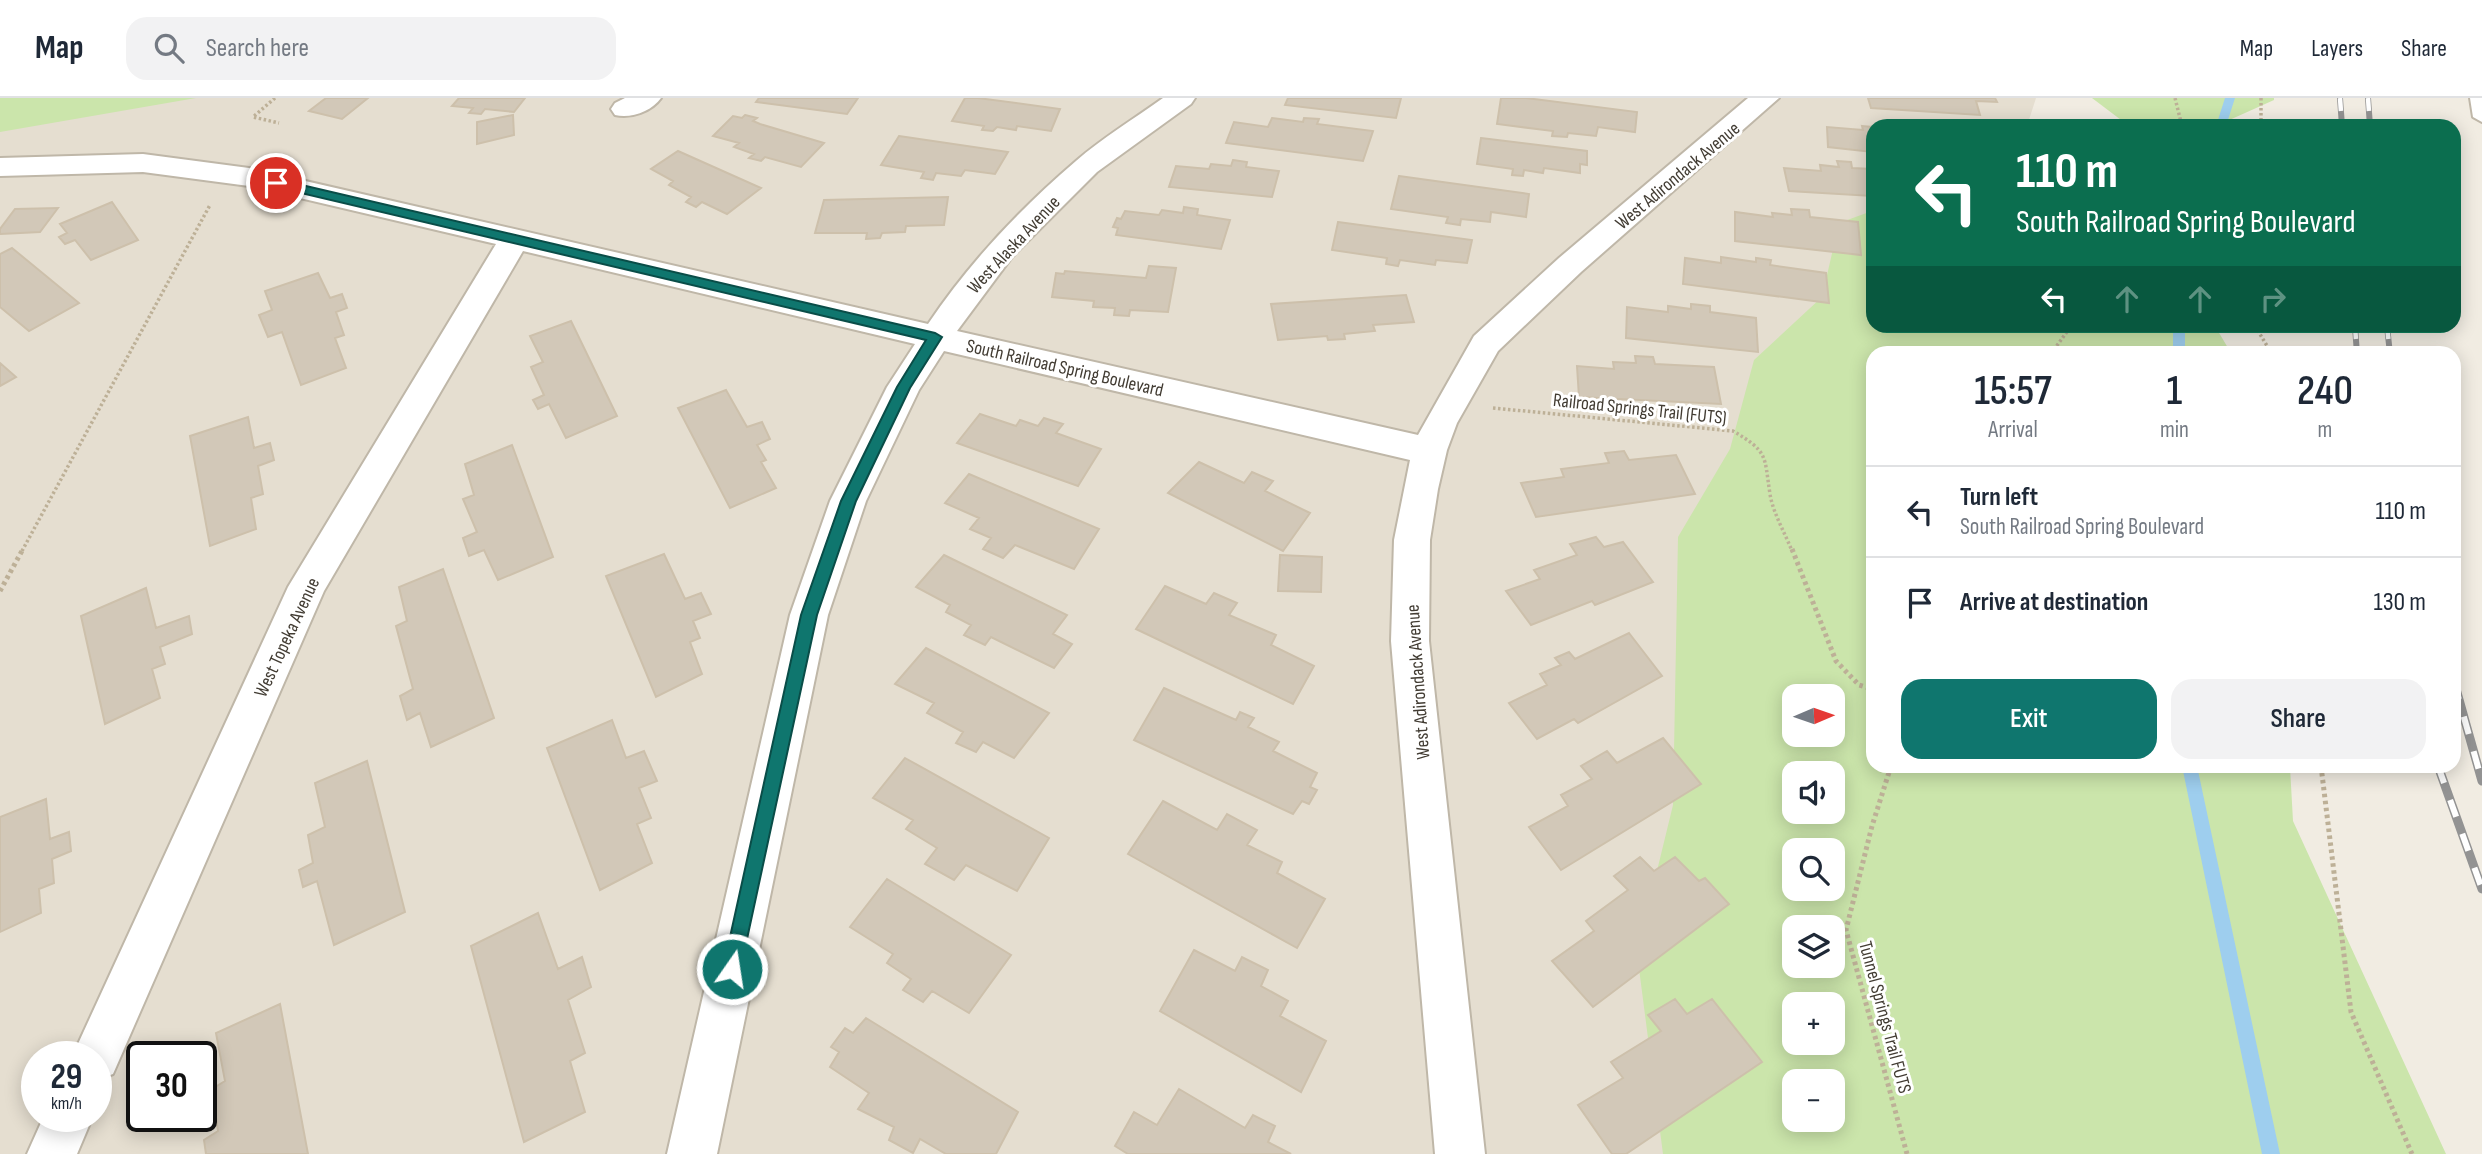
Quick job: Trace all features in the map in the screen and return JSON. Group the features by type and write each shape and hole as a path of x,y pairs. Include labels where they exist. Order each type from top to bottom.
{"street":[{"name":"West Alaska Avenue","path":"692,1154 809,615 848,501 904,387 935,337 1001,250 1087,166 1181,98"},
{"name":"West Adirondack Avenue","path":"1460,1154 1410,641 1412,540 1420,489 1430,450 1440,423 1486,344 1570,265 1765,98"},
{"name":"South Railroad Spring Boulevard","path":"0,167 143,163 204,169 515,237 1397,445 1430,450"},
{"name":"West Topeka Avenue","path":"103,1041 307,587 515,237"},
{"path":"52,1154 62,1132"}],"lane":[{"path":"2479,98 2482,117"}],"path":[{"path":"275,98 253,117 279,123"},
{"path":"2175,98 2180,119"},
{"path":"2261,98 2261,119"},
{"path":"0,591 212,203"},
{"name":"Railroad Springs Trail (FUTS)","path":"1488,408 1733,431 1756,444 1769,466 1770,495 1836,661 1859,685 1866,687"},
{"name":"Tunnel Springs Trail FUTS","path":"1889,773 1872,826 1846,930 1907,1154"},
{"path":"2322,773 2351,1012 2412,1154"}],"shaded area":[{"path":"0,98 2036,98 2029,119 1866,119 1867,333 1726,520 1786,915 1782,915 1782,978 1794,978 1794,992 1782,992 1782,1055 1794,1055 1794,1069 1782,1069 1782,1132 1837,1132 1845,1154 0,1154"}],"green space":[{"path":"0,98 196,98 0,132"},
{"path":"2092,98 2274,98 2232,119 2120,119"},
{"path":"1866,213 1866,333 2219,333 2227,346 1866,346 1866,773 2290,773 2293,821 2446,1154 1663,1154 1637,953 1673,805 1678,537 1730,449 1754,360 1822,297 1839,223"}],"building":[{"path":"326,98 368,98 342,119 309,111"},
{"path":"459,98 525,98 514,112 485,109 481,114 469,113 473,108 452,106"},
{"path":"759,98 858,98 847,114 756,102"},
{"path":"965,98 1060,109 1051,131 1017,126 1016,130 997,127 993,131 982,130 984,126 952,121"},
{"path":"1288,98 1401,98 1396,118 1285,105"},
{"path":"1501,98 1526,98 1637,112 1635,132 1598,127 1596,136 1568,133 1567,137 1552,136 1553,131 1497,124"},
{"path":"1868,98 1995,98 1997,102 1976,101 1980,115 1871,108"},
{"path":"513,115 514,135 477,144 477,122"},
{"path":"745,115 757,118 753,121 760,124 824,143 801,167 765,157 761,161 749,158 754,154 734,147 739,143 713,136 733,116 742,118"},
{"path":"1272,118 1303,122 1304,118 1319,119 1317,124 1373,131 1363,161 1226,143 1234,122 1268,127"},
{"path":"1862,126 1866,126 1866,151 1828,147 1827,127 1863,130"},
{"path":"899,136 1008,152 995,174 965,170 961,176 936,173 933,180 921,178 924,172 881,165"},
{"path":"1481,138 1587,151 1587,165 1580,164 1580,173 1544,168 1543,173 1524,170 1523,176 1512,175 1513,169 1477,164"},
{"path":"678,151 761,188 727,214 702,202 696,207 686,202 691,197 669,185 673,181 651,169"},
{"path":"1233,160 1247,162 1246,167 1279,171 1272,197 1169,187 1176,166 1209,169 1211,164 1231,166"},
{"path":"1837,161 1851,162 1852,168 1866,169 1866,196 1789,191 1784,168 1821,171 1820,165 1839,167"},
{"path":"1399,176 1529,194 1526,217 1491,212 1490,222 1461,219 1460,225 1446,223 1448,217 1391,209"},
{"path":"948,197 944,225 906,226 905,232 882,233 880,238 866,239 867,233 815,233 824,200"},
{"path":"112,202 138,240 91,260 75,240 65,244 59,237 67,233 60,224"},
{"path":"1184,207 1198,209 1197,215 1230,220 1221,249 1116,235 1118,228 1113,227 1117,218 1121,219 1125,211 1159,215 1162,210 1183,213"},
{"path":"58,208 40,232 0,234 0,229 15,209"},
{"path":"1791,209 1809,210 1810,217 1858,222 1861,255 1735,241 1735,212 1773,217 1772,213 1792,215"},
{"path":"1338,222 1472,240 1467,263 1436,260 1435,265 1400,260 1398,266 1386,264 1387,258 1332,250"},
{"path":"12,248 79,303 29,331 0,307 0,254"},
{"path":"1721,257 1756,262 1756,258 1771,260 1770,265 1826,273 1829,303 1683,284 1685,258 1721,263"},
{"path":"1149,266 1176,268 1168,312 1130,310 1129,316 1114,315 1115,308 1093,307 1094,301 1052,297 1056,273 1064,274 1065,271 1146,278"},
{"path":"318,273 330,298 342,294 347,308 336,312 344,335 335,338 346,368 301,385 282,332 268,337 259,315 272,310 265,291"},
{"path":"1406,295 1414,322 1373,325 1375,331 1344,334 1345,339 1328,340 1327,336 1278,340 1271,304"},
{"path":"1691,304 1710,306 1710,312 1756,318 1758,352 1626,338 1627,307 1668,312 1668,306 1691,309"},
{"path":"571,321 617,416 566,438 549,404 538,409 533,400 544,395 531,367 543,362 530,336"},
{"path":"1635,356 1653,357 1655,364 1714,367 1721,404 1579,397 1577,366 1614,369 1613,362 1636,363"},
{"path":"0,363 16,377 0,386"},
{"path":"726,390 747,427 762,422 770,439 757,445 766,460 761,462 776,488 730,508 678,408"},
{"path":"980,414 1016,426 1020,420 1038,426 1044,418 1063,424 1056,433 1101,449 1078,486 957,443"},
{"path":"248,417 254,448 270,443 274,460 258,466 263,494 251,498 256,529 210,546 190,436"},
{"path":"512,445 553,557 498,580 484,550 469,556 463,538 477,532 463,499 474,495 465,464"},
{"path":"1624,451 1629,460 1676,455 1695,494 1536,517 1521,483 1564,477 1561,469 1609,463 1605,453"},
{"path":"1199,462 1244,483 1252,472 1273,481 1265,491 1310,513 1283,551 1168,493"},
{"path":"969,474 1099,529 1074,569 1015,545 1003,558 983,549 991,538 970,529 979,518 945,503"},
{"path":"1596,537 1604,547 1623,542 1653,582 1595,605 1592,601 1531,625 1506,591 1540,579 1534,570 1577,555 1570,544"},
{"path":"664,554 685,599 701,593 711,614 693,621 700,638 690,642 702,674 656,697 606,576"},
{"path":"944,555 1067,615 1053,634 1072,644 1054,668 991,637 985,645 964,635 971,625 946,612 950,605 916,587"},
{"path":"1280,555 1322,557 1321,592 1278,591"},
{"path":"443,569 494,718 431,747 420,713 407,720 400,696 413,689 396,626 407,621 399,587"},
{"path":"1165,586 1206,604 1214,593 1237,603 1229,615 1276,635 1271,645 1314,666 1293,704 1136,629"},
{"path":"146,588 156,628 189,616 192,634 160,647 165,664 152,669 160,698 105,724 81,616"},
{"path":"1629,633 1662,676 1578,723 1574,719 1537,739 1509,703 1547,685 1540,674 1561,665 1555,658 1569,652 1575,659"},
{"path":"926,648 1049,713 1014,758 983,742 976,752 956,743 963,732 927,713 934,703 895,684"},
{"path":"1164,688 1236,720 1240,712 1254,718 1248,727 1279,742 1273,751 1317,773 1310,787 1317,790 1309,804 1302,801 1293,814 1134,740"},
{"path":"612,720 626,758 644,751 657,781 639,788 651,818 637,824 652,863 600,890 547,748"},
{"path":"1663,738 1701,784 1561,870 1529,827 1568,806 1561,795 1592,779 1581,766 1607,751 1617,763"},
{"path":"905,758 1049,838 1017,891 966,865 954,880 925,864 937,848 906,829 913,820 873,798"},
{"path":"367,761 405,912 334,945 317,881 303,887 299,870 313,863 308,835 325,827 315,783"},
{"path":"46,799 50,839 69,832 71,851 52,859 54,883 39,889 41,913 0,932 0,817"},
{"path":"1163,801 1217,830 1227,814 1257,830 1247,845 1282,862 1277,873 1325,899 1297,948 1128,854"},
{"path":"1640,857 1654,871 1675,857 1699,881 1705,878 1729,904 1593,1007 1552,961 1594,931 1586,921 1628,890 1614,876"},
{"path":"887,879 1011,955 969,1013 932,991 923,1002 903,990 911,979 887,963 893,954 850,927"},
{"path":"538,913 558,969 582,957 591,987 568,1000 585,1053 570,1061 585,1112 524,1142 471,946"},
{"path":"1194,950 1235,971 1242,957 1268,970 1261,986 1288,1001 1280,1016 1326,1041 1301,1092 1160,1011"},
{"path":"1675,999 1687,1014 1712,999 1762,1062 1626,1154 1612,1154 1578,1105 1623,1078 1611,1062 1661,1031 1648,1015"},
{"path":"280,1004 308,1154 206,1154 204,1140 218,1131 217,1086 225,1081 216,1033"},
{"path":"866,1018 1018,1112 996,1154 946,1154 920,1139 913,1153 889,1140 894,1127 858,1109 869,1093 830,1067 839,1052 831,1047 845,1028 853,1033"},
{"path":"1179,1089 1245,1128 1253,1115 1275,1126 1268,1142 1291,1154 1128,1154 1115,1146 1134,1112 1157,1125"}],"waterway":[{"path":"2223,119 2230,98"},
{"path":"2179,333 2179,346"},
{"path":"2190,773 2271,1154"}],"railway":[{"path":"2340,98 2342,119"},
{"path":"2368,98 2370,119"},
{"path":"2356,333 2356,346"},
{"path":"2388,333 2389,346"},
{"path":"2461,707 2482,781"},
{"path":"2441,773 2482,889"}],"route":[{"path":"276,183 935,337 904,387 848,501 809,615 732,969"}]}
